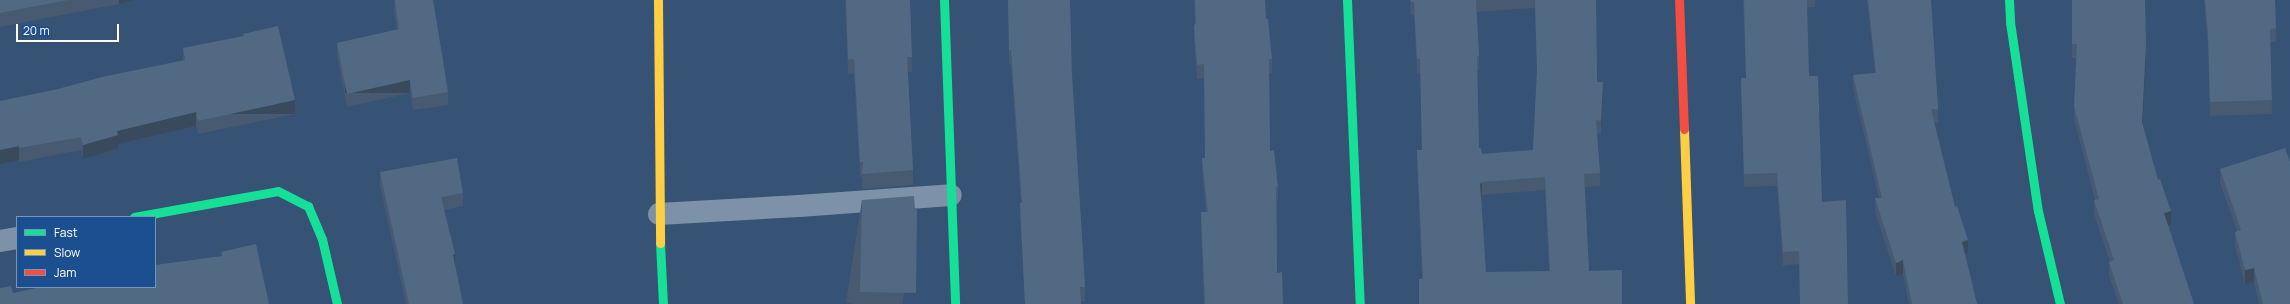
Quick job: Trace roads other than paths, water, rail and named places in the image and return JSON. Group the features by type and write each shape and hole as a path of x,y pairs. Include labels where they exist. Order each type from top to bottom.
{"street":[{"path":"658,0 658,214 663,304"},
{"path":"944,0 955,304"},
{"path":"1346,0 1360,304"},
{"path":"1680,0 1690,304"},
{"path":"2009,0 2010,22 2038,211 2060,304"},
{"path":"140,216 278,191 308,206 322,239 337,304"},
{"path":"658,214 951,195"},
{"path":"0,241 16,238"}]}
